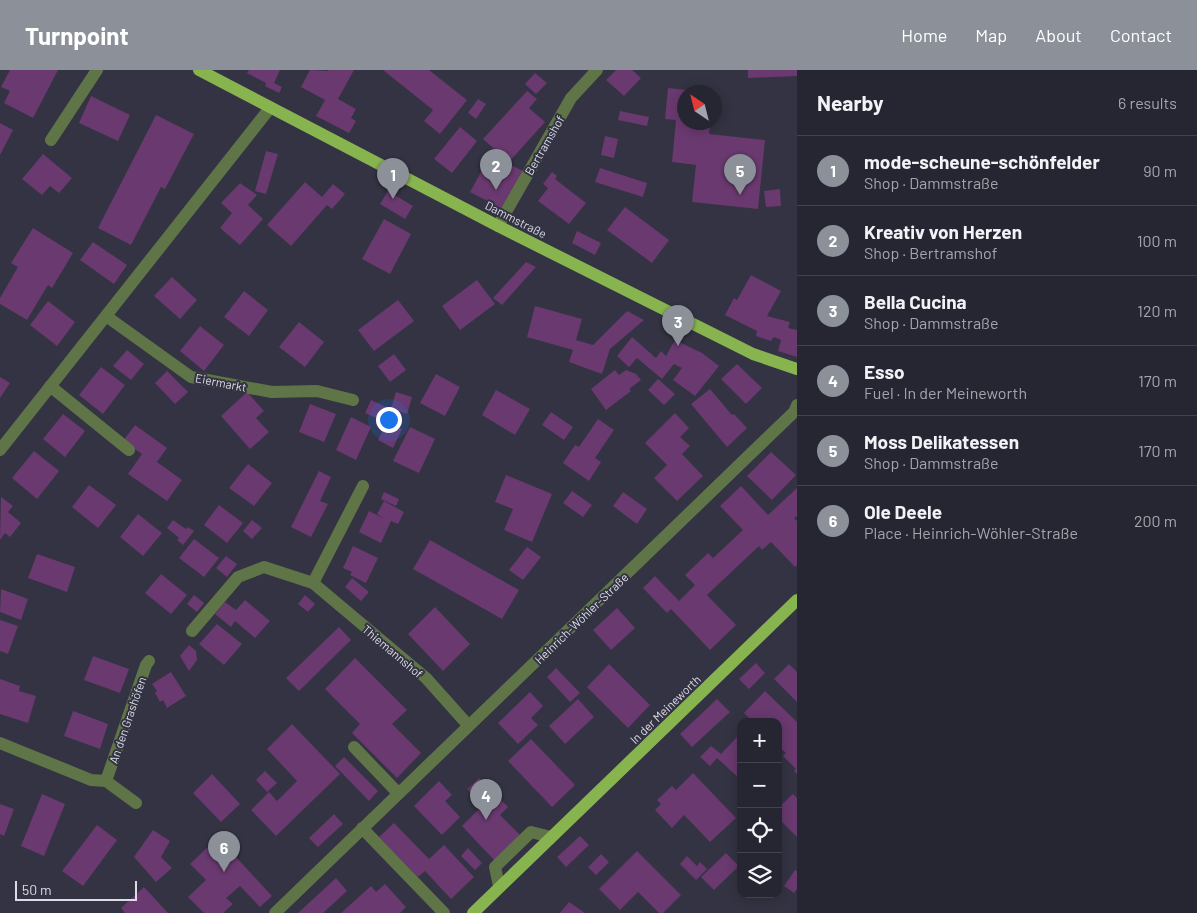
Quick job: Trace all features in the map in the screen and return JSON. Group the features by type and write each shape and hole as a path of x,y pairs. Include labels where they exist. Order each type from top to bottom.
{"main road":[{"name":"Dammstraße","path":"200,70 498,226 753,354 797,369"},
{"name":"In der Meineworth","path":"473,913 797,600"}],"street":[{"path":"51,140 97,70"},
{"name":"Bertramshof","path":"498,226 571,98 597,70"},
{"path":"0,450 270,108"},
{"name":"Eiermarkt","path":"106,316 191,377 272,392 317,391 353,400"},
{"path":"50,386 129,450"},
{"name":"Heinrich-Wöhler-Straße","path":"275,913 794,412 797,405"},
{"path":"312,583 363,486"},
{"name":"Thiemannshof","path":"192,631 238,577 264,566 312,583 426,678 468,725"},
{"name":"An den Grashöfen","path":"106,781 149,661"},
{"path":"0,744 91,780 106,781 136,802"},
{"path":"354,747 398,793"},
{"path":"362,828 444,913"}],"building":[{"path":"10,70 58,70 33,118 4,103 10,91 1,87"},
{"path":"249,70 280,70 274,83 282,87 279,93 265,86 266,83 247,73"},
{"path":"310,70 354,70 338,99 356,109 351,118 356,121 349,133 316,116 325,100 301,87"},
{"path":"383,70 429,70 467,100 440,134 424,121 433,110"},
{"path":"616,70 632,70 641,78 624,96 606,80"},
{"path":"748,70 797,70 797,76 748,78"},
{"path":"535,73 547,83 536,94 525,84"},
{"path":"668,88 677,89 677,130 709,130 709,134 765,140 758,209 692,202 696,165 672,162 676,120 665,119"},
{"path":"527,91 537,99 529,108 545,122 509,162 483,139"},
{"path":"91,96 130,115 118,141 79,123"},
{"path":"478,99 486,104 476,119 468,113"},
{"path":"620,111 649,117 647,126 618,120"},
{"path":"156,115 194,134 165,189 161,187 131,245 98,228"},
{"path":"0,123 13,130 0,155"},
{"path":"460,127 477,141 452,173 434,159"},
{"path":"605,136 618,139 614,158 601,155"},
{"path":"266,151 278,154 266,194 255,191"},
{"path":"43,154 72,178 59,193 50,186 42,195 22,179"},
{"path":"486,163 502,172 507,163 523,171 503,209 470,192"},
{"path":"600,168 647,183 643,197 595,182"},
{"path":"552,172 557,176 555,179 586,203 569,224 538,201 548,188 543,184"},
{"path":"305,182 322,197 333,184 345,194 332,209 327,205 291,246 267,225"},
{"path":"240,183 257,195 248,205 263,219 240,245 220,228 232,213 221,203"},
{"path":"780,189 781,206 766,207 764,191"},
{"path":"388,191 413,206 405,219 380,204"},
{"path":"625,207 669,240 652,263 607,230"},
{"path":"384,219 411,234 390,274 362,259"},
{"path":"33,228 73,253 52,288 48,285 27,320 0,304 0,298 18,267 11,263"},
{"path":"577,231 601,243 595,255 572,243"},
{"path":"93,242 127,265 114,284 80,260"},
{"path":"526,262 536,267 502,305 493,298"},
{"path":"751,275 781,291 767,316 790,322 788,328 797,330 797,357 778,351 781,340 774,337 771,341 756,336 757,331 725,315 734,298 737,300"},
{"path":"172,277 197,300 180,319 154,296"},
{"path":"477,280 495,304 460,330 442,306"},
{"path":"244,291 268,310 249,336 224,317"},
{"path":"398,300 414,321 374,351 358,330"},
{"path":"48,301 75,322 57,346 30,325"},
{"path":"535,306 582,319 576,340 593,345 627,311 644,320 610,349 602,374 569,362 573,350 527,337"},
{"path":"299,322 324,342 305,367 279,347"},
{"path":"200,326 224,345 204,371 180,351"},
{"path":"632,337 656,358 661,351 666,356 675,340 702,353 719,366 695,396 673,380 682,368 674,364 662,379 637,358 629,367 617,356"},
{"path":"127,350 144,364 131,380 113,366"},
{"path":"394,354 406,370 390,382 378,366"},
{"path":"737,364 762,388 746,404 721,379"},
{"path":"101,367 125,385 103,414 79,395"},
{"path":"615,370 619,375 626,370 636,374 641,380 629,389 631,391 606,410 591,389"},
{"path":"167,371 188,392 175,404 155,383"},
{"path":"436,374 460,387 445,416 420,403"},
{"path":"0,377 10,383 0,398"},
{"path":"658,379 675,394 664,405 648,390"},
{"path":"710,389 732,415 734,414 747,428 727,447 691,404"},
{"path":"496,390 530,409 515,435 482,415"},
{"path":"247,392 264,411 256,418 269,432 250,449 221,416"},
{"path":"396,392 412,397 407,414 391,409"},
{"path":"371,400 388,408 383,421 365,413"},
{"path":"310,404 336,414 324,442 299,432"},
{"path":"551,412 573,427 564,440 542,425"},
{"path":"675,413 689,428 680,437 690,446 682,454 703,476 677,501 654,478 667,465 645,443"},
{"path":"63,414 85,431 65,457 43,439"},
{"path":"351,417 371,427 356,460 336,450"},
{"path":"598,419 614,430 595,458 601,462 589,481 563,463 575,445 579,447"},
{"path":"387,422 402,429 393,448 378,440"},
{"path":"135,425 167,448 157,462 182,480 167,501 128,474 142,454 123,441"},
{"path":"410,427 435,439 419,473 393,461"},
{"path":"34,451 59,471 37,499 12,478"},
{"path":"771,452 796,475 772,500 747,476"},
{"path":"248,464 272,483 254,506 229,488"},
{"path":"319,471 331,477 320,501 328,504 311,537 291,527"},
{"path":"506,475 552,494 532,542 504,530 513,509 495,502"},
{"path":"89,485 116,505 98,528 72,507"},
{"path":"741,486 768,515 797,488 797,516 794,518 797,521 797,565 795,567 771,542 762,550 759,546 707,595 736,625 710,650 671,609 667,613 643,588 655,576 679,601 695,585 685,575 708,553 713,558 743,530 720,506"},
{"path":"572,491 592,505 583,517 563,503"},
{"path":"384,492 399,499 396,506 381,499"},
{"path":"623,492 647,509 637,524 613,506"},
{"path":"1,497 13,506 8,512 21,523 10,537 5,533 0,540"},
{"path":"384,501 404,512 398,524 391,521 381,543 359,532 369,511 385,519 377,514"},
{"path":"219,505 243,523 227,543 204,525"},
{"path":"138,514 162,533 143,556 120,537"},
{"path":"173,520 186,529 188,527 194,531 183,545 177,540 179,538 167,528"},
{"path":"252,520 262,528 252,539 243,531"},
{"path":"194,539 219,558 204,577 179,558"},
{"path":"430,540 519,590 502,619 413,569"},
{"path":"353,546 378,558 366,583 350,575 352,572 343,568"},
{"path":"527,547 541,557 523,580 509,570"},
{"path":"37,554 75,567 67,592 28,578"},
{"path":"226,556 237,564 227,577 216,568"},
{"path":"161,574 187,595 171,614 145,593"},
{"path":"352,578 369,592 361,601 345,587"},
{"path":"1,589 28,599 21,620 0,612"},
{"path":"194,595 204,603 197,612 187,604"},
{"path":"305,595 315,604 308,612 298,604"},
{"path":"245,600 270,621 255,638 235,621 231,627 215,614 225,602 236,610"},
{"path":"435,607 470,644 443,671 408,634"},
{"path":"617,608 635,628 611,650 593,630"},
{"path":"0,620 18,626 8,654 0,651"},
{"path":"217,624 242,644 224,665 199,644"},
{"path":"339,627 351,640 299,691 286,678"},
{"path":"189,645 196,651 197,660 189,671 180,656"},
{"path":"93,656 129,669 120,693 84,680"},
{"path":"355,658 407,710 392,724 421,753 397,778 352,733 360,724 325,689"},
{"path":"756,663 765,673 749,689 739,679"},
{"path":"609,664 650,705 628,728 587,687"},
{"path":"789,664 797,672 797,702 774,679"},
{"path":"556,668 580,693 570,702 547,677"},
{"path":"171,672 186,696 167,708 163,700 160,702 155,693 157,691 152,684"},
{"path":"0,679 20,686 19,691 36,696 28,723 0,714"},
{"path":"765,691 797,722 797,774 794,771 796,769 783,756 786,753 782,750 782,718 749,718 744,713"},
{"path":"530,692 543,706 531,718 538,725 518,744 498,723"},
{"path":"578,699 594,717 565,744 549,726"},
{"path":"717,699 730,712 692,747 680,734"},
{"path":"73,711 108,724 100,749 64,736"},
{"path":"292,724 340,774 276,836 251,810 269,792 277,801 297,781 267,749"},
{"path":"737,737 737,776 717,758 710,766 700,757 711,746 721,754"},
{"path":"531,739 575,785 552,807 508,761"},
{"path":"344,757 378,791 369,801 335,766"},
{"path":"265,771 277,783 267,792 256,780"},
{"path":"693,773 736,818 710,842 684,815 672,828 655,810 661,804 657,800 672,786 676,790"},
{"path":"212,774 240,804 221,822 193,793"},
{"path":"479,778 508,807 500,815 521,836 495,861 462,826 483,805 467,789"},
{"path":"439,781 452,795 445,801 460,817 442,835 414,806"},
{"path":"42,794 65,804 44,856 21,846"},
{"path":"793,794 797,798 797,837 782,822 782,804"},
{"path":"0,804 14,809 4,836 0,834"},
{"path":"334,814 343,824 318,847 309,838"},
{"path":"394,823 429,859 444,845 474,877 451,899 425,871 418,877 379,837"},
{"path":"97,825 117,840 83,886 62,871"},
{"path":"153,830 170,841 161,857 172,868 156,882 134,857"},
{"path":"580,836 589,845 566,867 557,857"},
{"path":"210,845 227,864 235,856 272,896 260,907 240,886 226,898 233,904 223,913 204,913 188,897 206,880 190,864"},
{"path":"468,848 482,863 475,870 461,856"},
{"path":"637,851 681,895 663,913 659,913 638,892 620,910 599,889"},
{"path":"726,853 737,864 737,868 714,890 701,877"},
{"path":"601,854 609,862 596,875 588,867"},
{"path":"687,856 697,866 700,862 707,869 696,880 680,864"},
{"path":"795,870 797,871 797,889 794,893 784,886"},
{"path":"336,878 347,891 323,913 298,913"},
{"path":"385,884 406,907 400,913 341,913 371,886 376,892"},
{"path":"144,887 168,913 125,913 121,908"},
{"path":"569,902 585,913 560,913"}],"place":[{"name":"Kreativ von Herzen","path":"496,190"},
{"name":"Moss Delikatessen","path":"740,195"},
{"name":"mode-scheune-schönfelder","path":"393,199"},
{"name":"Bella Cucina","path":"678,346"},
{"name":"Esso","path":"486,820"},
{"name":"Ole Deele","path":"224,872"}]}
